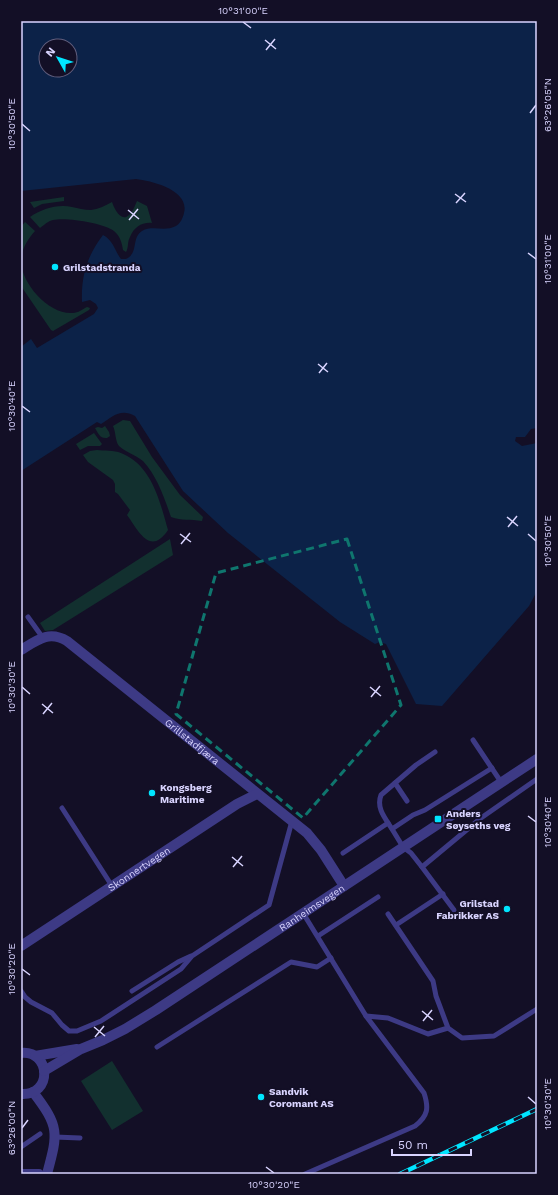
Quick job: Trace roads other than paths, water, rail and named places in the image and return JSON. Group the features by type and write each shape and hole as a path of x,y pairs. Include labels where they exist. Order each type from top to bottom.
{"street":[{"name":"Grillstadfjæra","path":"43,638 56,636 67,641 307,833 344,886"},
{"path":"21,650 43,638"},
{"name":"Ranheimsvegen","path":"44,1071 81,1049 125,1029 537,759"},
{"name":"Skonnertvegen","path":"21,946 241,801 257,794"},
{"name":"Ranheimsvegen","path":"35,1056 81,1049"},
{"path":"21,1094 29,1094 38,1089 42,1084 44,1071 42,1063 35,1056 22,1052"},
{"path":"33,1092 49,1114 55,1130 56,1137 47,1174"},
{"path":"21,1174 39,1174"}],"lane":[{"path":"28,617 43,638"},
{"path":"473,740 501,782"},
{"path":"435,752 381,795 379,808 403,848 411,853 454,910"},
{"path":"392,829 492,768"},
{"path":"422,867 481,818 537,779"},
{"path":"395,783 407,801"},
{"path":"62,808 112,886"},
{"path":"132,991 178,962 192,956 269,905 292,822"},
{"path":"343,853 388,823"},
{"path":"396,925 443,894"},
{"path":"318,936 378,896"},
{"path":"303,913 366,1016 424,1093 427,1104 426,1112 422,1120 415,1126 305,1174"},
{"path":"388,914 433,981 436,996 448,1028 462,1038 494,1036 537,1009"},
{"path":"21,992 31,1002 52,1013 69,1031 77,1031 101,1022 180,969 192,956"},
{"path":"157,1047 291,962 317,967 331,958"},
{"path":"366,1016 388,1018 428,1034 448,1028"},
{"path":"21,1147 40,1134"},
{"path":"56,1137 80,1138"}],"water":[{"path":"21,21 537,21 537,428 531,429 525,437 516,437 515,441 522,446 537,443 537,591 529,606 442,706 416,704 386,644 380,642 375,644 340,622 228,533 183,491 135,416 121,413 113,416 101,424 97,422 21,471 21,347 31,339 37,348 94,314 98,308 96,304 90,300 82,302 84,275 89,259 103,235 112,243 121,259 126,259 132,253 137,237 142,231 146,229 172,228 179,224 184,215 184,205 181,198 176,193 160,185 136,179 21,191"}],"railway":[{"path":"400,1174 537,1109"}],"place":[{"name":"Grilstadstranda","path":"55,267"},
{"name":"Kongsberg Maritime","path":"152,793"},
{"name":"Anders Søyseths veg","path":"438,819"},
{"name":"Grilstad Fabrikker AS","path":"507,909"},
{"name":"Sandvik Coromant AS","path":"261,1097"}]}
